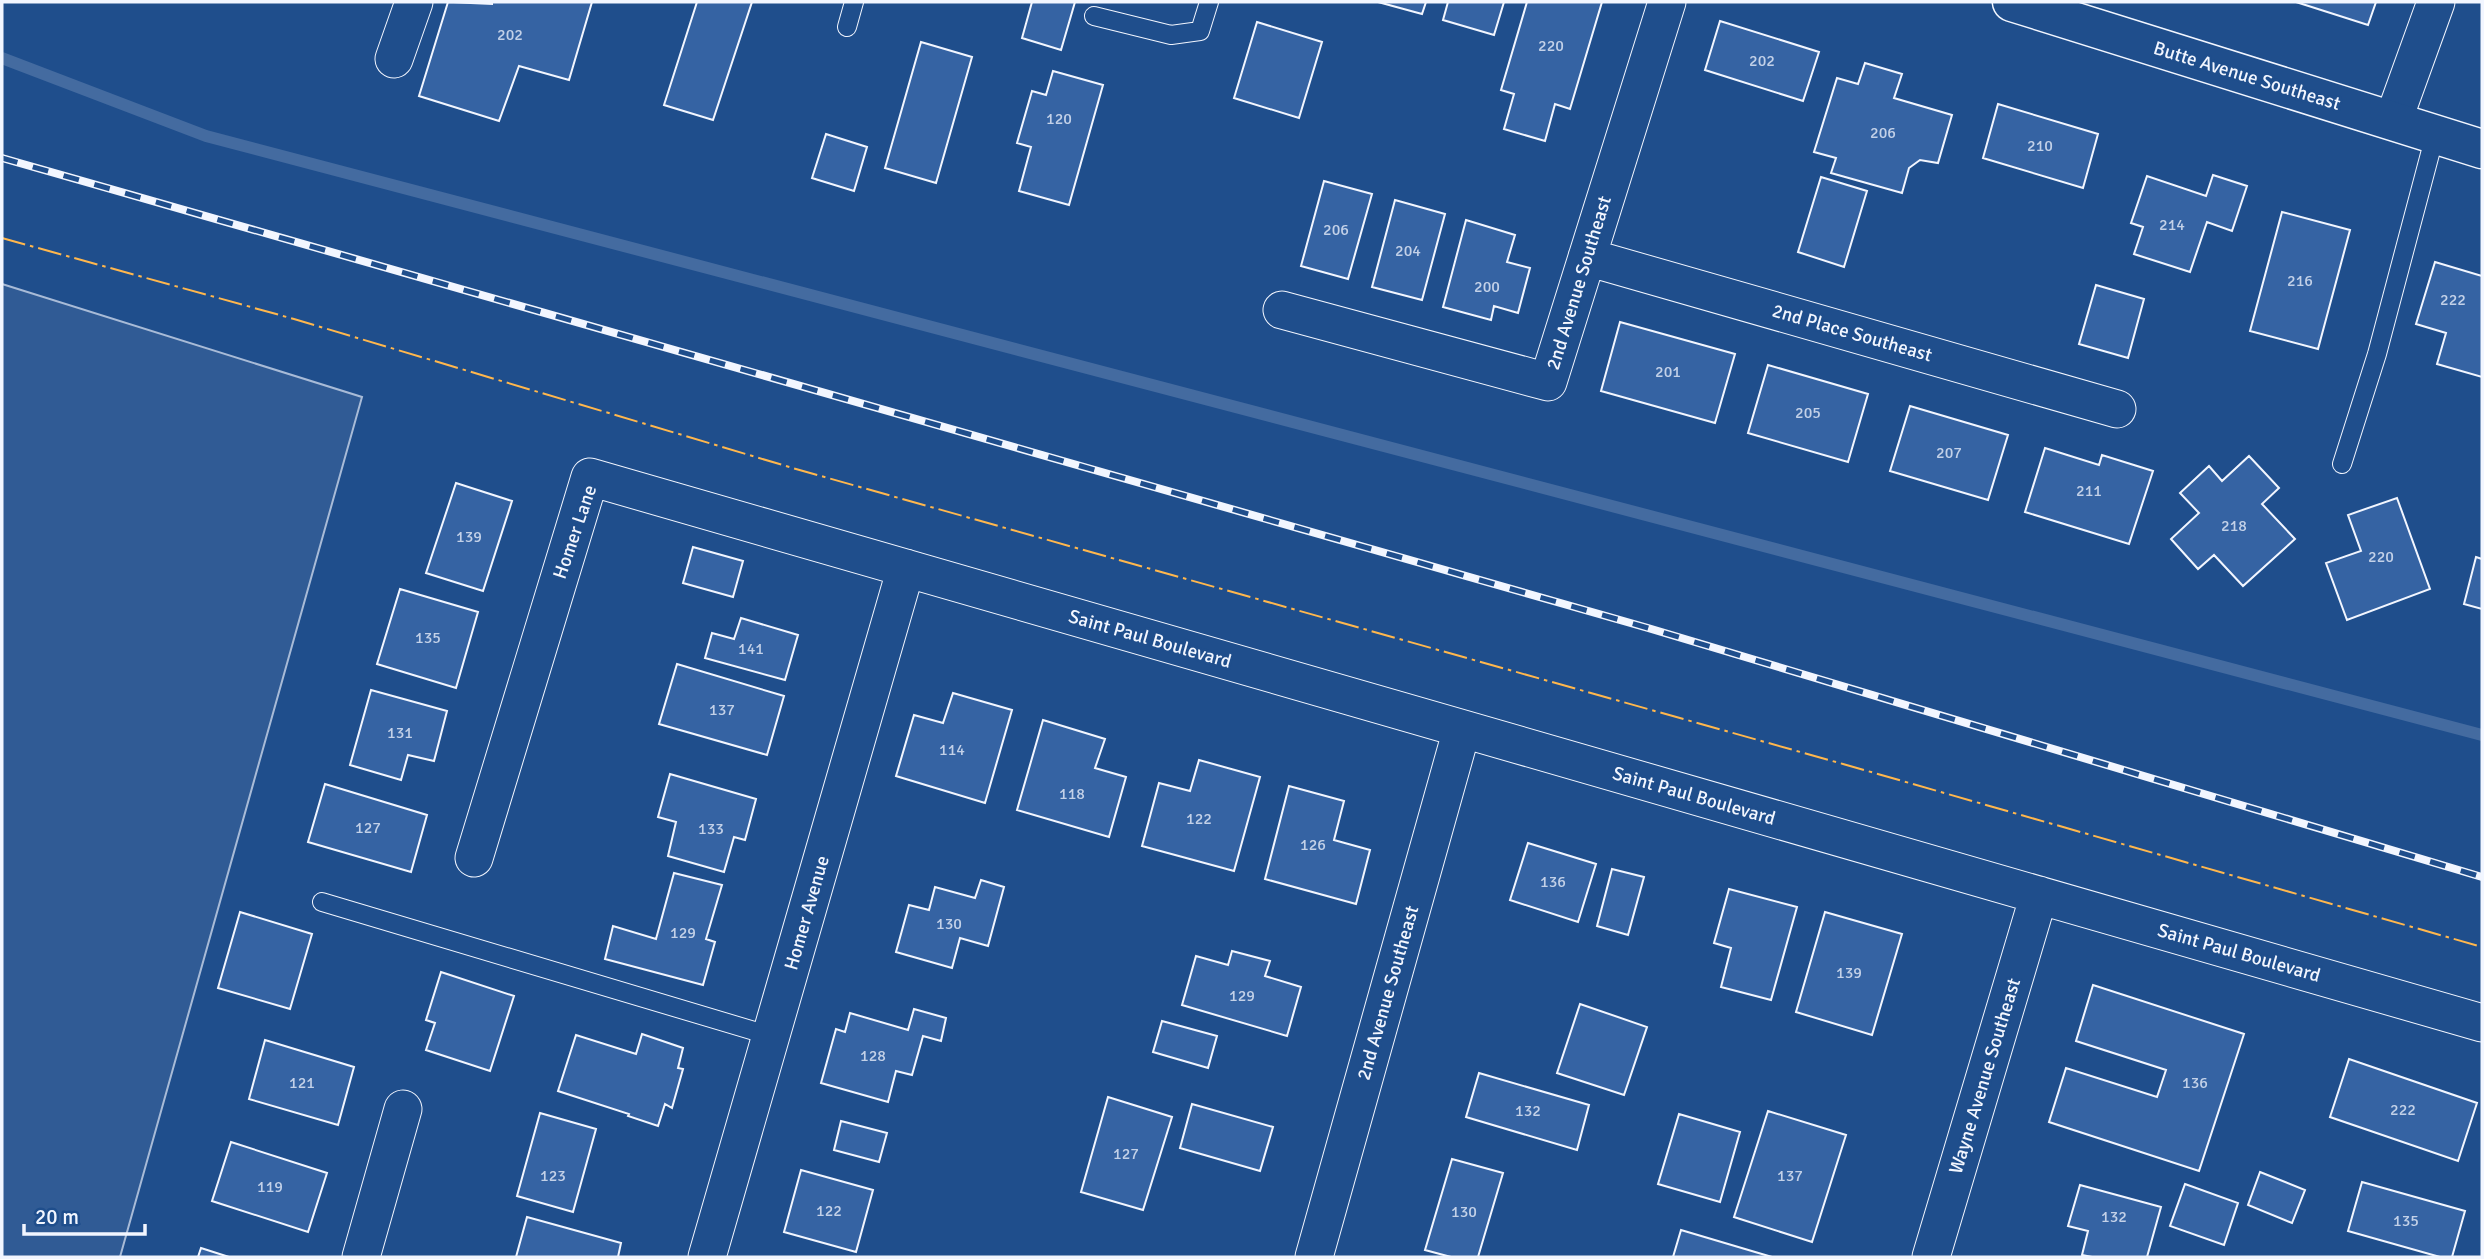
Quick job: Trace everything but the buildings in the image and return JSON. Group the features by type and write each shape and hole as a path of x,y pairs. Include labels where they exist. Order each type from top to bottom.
{"street":[{"path":"394,59 414,2"},
{"name":"2nd Avenue Southeast","path":"1282,310 1548,382 1667,2"},
{"name":"Butte Avenue Southeast","path":"2011,2 2482,149"},
{"path":"2393,121 2435,2"},
{"name":"2nd Place Southeast","path":"1587,257 2117,409"},
{"name":"Homer Lane","path":"474,858 590,477 906,568"},
{"name":"Saint Paul Boulevard","path":"906,568 2482,1023"},
{"name":"Homer Avenue","path":"707,1257 906,568"},
{"name":"2nd Avenue Southeast","path":"1314,1257 1462,729"},
{"name":"Wayne Avenue Southeast","path":"1931,1257 2039,895"},
{"path":"361,1257 403,1110"}],"lane":[{"path":"847,27 854,2"},
{"path":"1094,16 1171,35 1181,34 1200,31 1209,2"},
{"path":"2342,464 2377,354 2435,135"},
{"path":"323,902 771,1036"}],"shaded area":[{"path":"2,284 362,397 120,1257 2,1257"}],"waterway":[{"path":"2,58 206,136 2482,735"}],"railway":[{"path":"2,158 1648,628 2482,877"}],"power":[{"path":"2,238 294,319 796,469 2482,947"}]}
